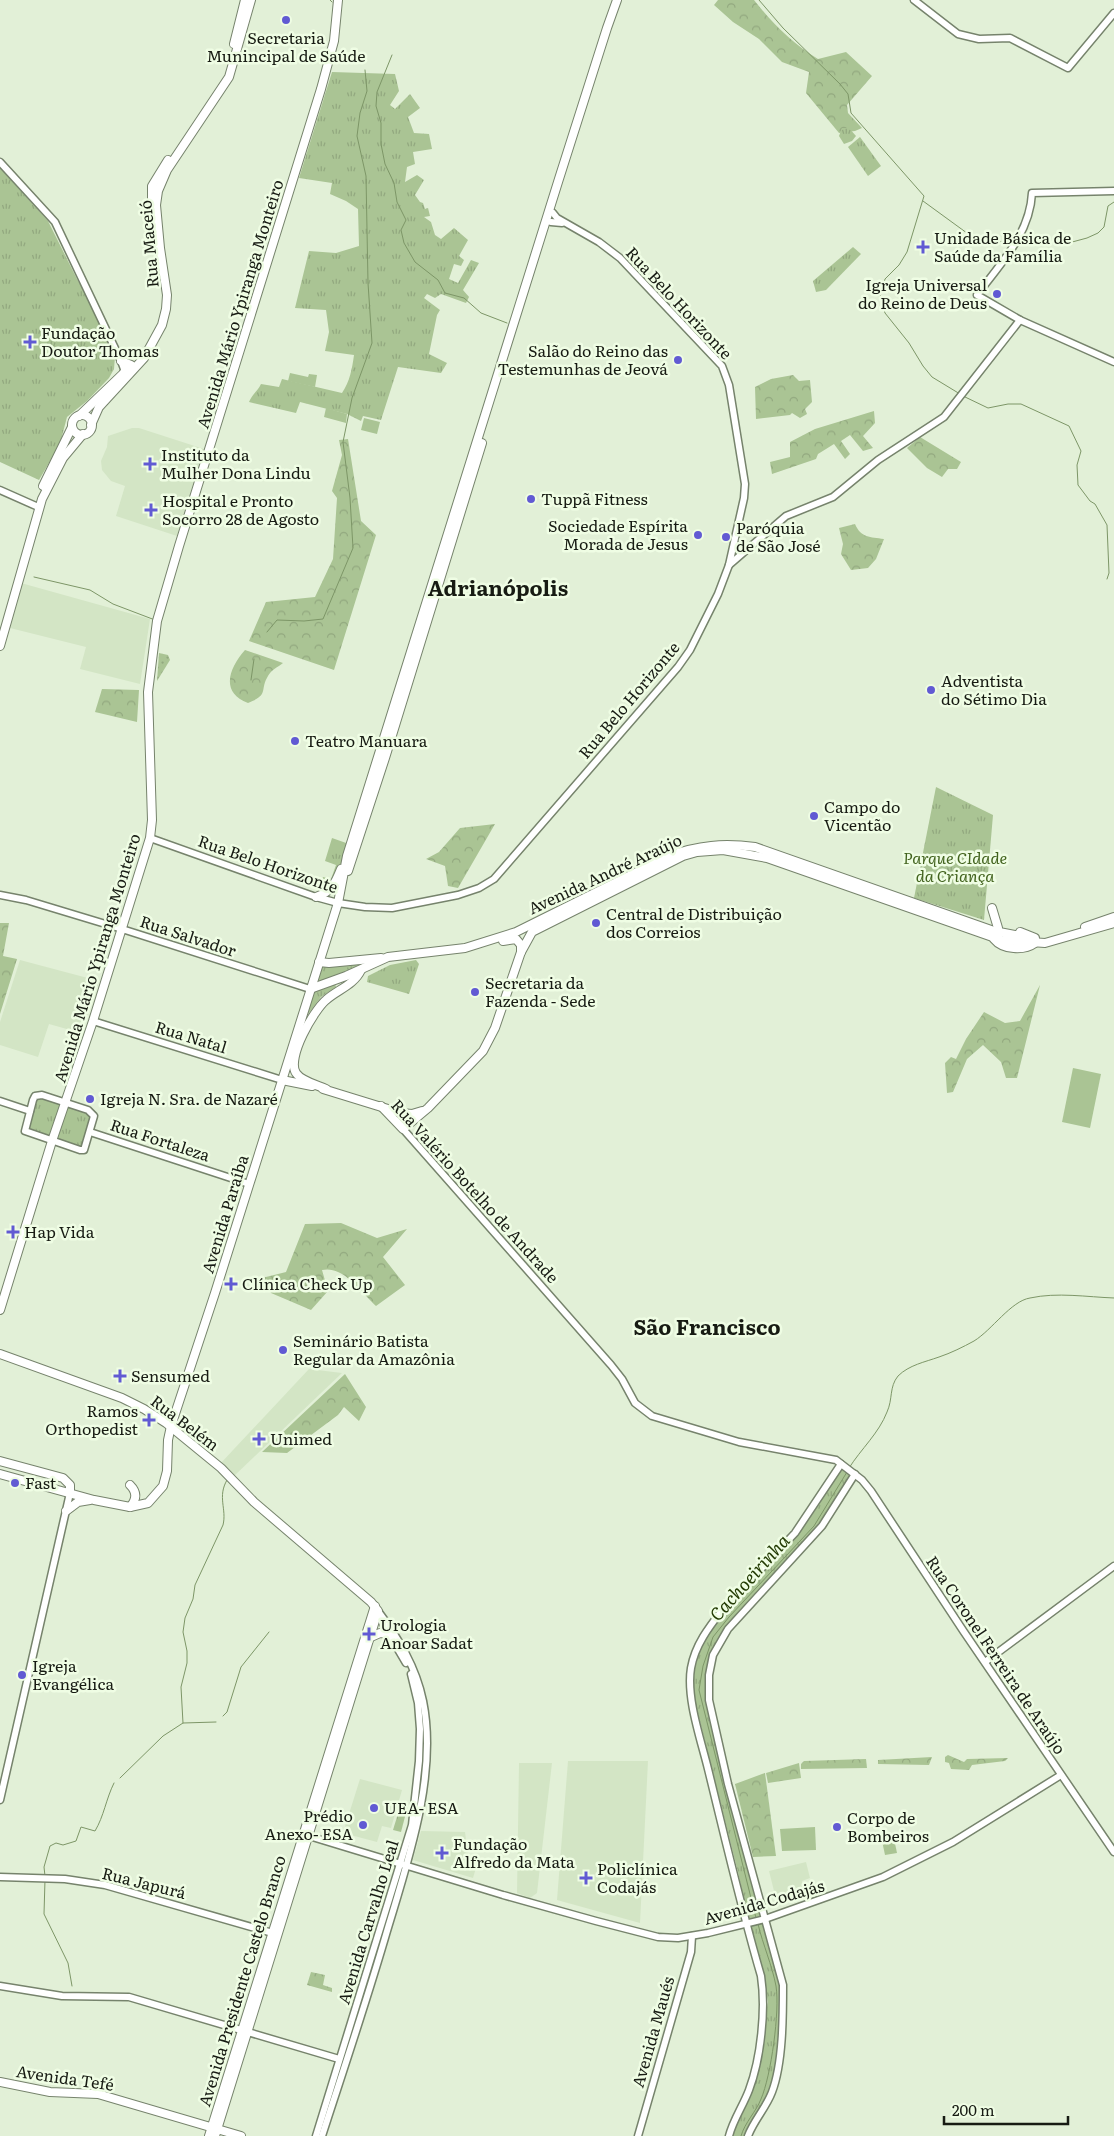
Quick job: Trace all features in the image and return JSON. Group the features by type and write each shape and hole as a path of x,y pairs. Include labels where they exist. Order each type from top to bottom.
{"main road":[{"name":"Rua Maceió","path":"92,425 99,407 121,377 141,355 153,334 162,305 162,290 152,210 152,186 224,77 232,54 245,0"},
{"name":"Rua Maceió","path":"79,416 150,349 162,325 167,295 156,205 158,191 167,170 229,76 251,0"},
{"name":"Avenida Mário Ypiranga Monteiro","path":"0,1310 52,1141 93,1021 150,838 152,820 148,699 157,621 321,89 334,41 338,0"},
{"path":"316,897 333,888 347,856 381,739 618,0"},
{"path":"343,882 386,758 551,222 581,117"},
{"path":"119,358 131,366"},
{"path":"0,629 36,506 72,428 74,419 79,416 88,417 92,425 90,430 66,453 50,477 36,519 0,646"},
{"path":"72,428 77,433 84,434"},
{"name":"Avenida André Araújo","path":"310,989 361,970 388,957 472,946 516,932 669,856 696,847 722,844 755,847 995,932"},
{"name":"Avenida André Araújo","path":"521,952 528,936 536,929 683,856 697,852 723,850 767,858 995,932 1035,941 1053,941 1114,923"},
{"path":"343,882 347,856"},
{"name":"Avenida Paraíba","path":"130,1507 143,1505 153,1499 166,1480 171,1426 338,903 343,882"},
{"path":"992,908 995,932 1002,945 1026,948 1035,941"},
{"name":"Avenida André Araújo","path":"1035,941 1070,932 1114,917"},
{"path":"985,928 991,920"},
{"path":"403,1130 428,1108 483,1051 494,1030 521,952 519,942 516,939 472,946"},
{"path":"318,962 329,964 388,957"},
{"path":"326,1090 297,1075 293,1067 306,1027 314,1013 330,996 352,982 361,970"},
{"name":"Rua Valério Botelho de Andrade","path":"282,1080 326,1090 381,1106 403,1130"},
{"path":"381,1106 407,1114 417,1113 428,1108"},
{"name":"Rua Belém","path":"0,1354 122,1398 171,1426 221,1468 254,1502 374,1608"},
{"path":"0,1461 63,1478 70,1485 70,1493"},
{"path":"0,1474 94,1500 130,1507 136,1497 130,1485"},
{"path":"66,1511 78,1502 94,1500"},
{"name":"Avenida Presidente Castelo Branco","path":"209,2136 214,2131 350,1692 370,1636 374,1608"},
{"path":"370,1636 380,1633 389,1634"},
{"name":"Avenida Presidente Castelo Branco","path":"275,1934 309,1836 321,1788"},
{"name":"Avenida Tefé","path":"0,2082 50,2092 98,2094 214,2131 241,2136"}],"street":[{"path":"914,0 958,34 979,39 1010,38 1068,68 1114,13"},
{"path":"0,162 55,222 119,358 121,377"},
{"path":"1114,191 1032,193 1030,209 1014,244 977,295 1020,320 1114,362"},
{"name":"Rua Belo Horizonte","path":"150,838 316,897 338,903 392,908 458,895 479,888 494,879 678,667 690,650 699,634 729,565 744,498 745,484 728,379 718,360 634,271 599,242 557,218 553,213"},
{"name":"Rua Belo Horizonte","path":"551,222 568,224"},
{"path":"729,565 786,516 840,492 878,460 944,416 1020,320"},
{"path":"0,490 36,506"},
{"name":"Rua Salvador","path":"0,895 26,900 122,929 310,989"},
{"name":"Rua Natal","path":"93,1021 282,1080"},
{"name":"Rua Fortaleza","path":"38,1095 66,1103 93,1113 94,1116 85,1148 82,1150 25,1131 34,1097 38,1095"},
{"path":"0,1101 30,1111"},
{"name":"Rua Valério Botelho de Andrade","path":"403,1130 617,1372 639,1407 659,1419 739,1442 819,1456 836,1460 842,1465"},
{"name":"Rua Fortaleza","path":"90,1132 249,1184"},
{"path":"729,2136 754,2075 764,2004 761,1976 691,1695 691,1668 699,1645 713,1621 794,1533 842,1465"},
{"name":"Rua Coronel Ferreira de Araújo","path":"842,1465 854,1473 871,1491 1114,1852"},
{"path":"748,2136 768,2102 776,2081 782,2022 783,1985 763,1920 728,1784 709,1700 711,1662 719,1642 728,1630 822,1526 854,1473"},
{"path":"0,1800 70,1493"},
{"path":"985,1662 1114,1566"},
{"name":"Avenida Carvalho Leal","path":"316,2136 404,1865 414,1813 419,1761 420,1729 418,1703 412,1676 374,1608"},
{"name":"Avenida Carvalho Leal","path":"322,2136 419,1816 426,1761 424,1703 416,1675 408,1657 374,1608"},
{"name":"Avenida Codajás","path":"309,1836 503,1895 658,1937 692,1936 763,1920 904,1868 953,1842 1061,1775"},
{"name":"Rua Japurá","path":"0,1877 40,1877 105,1885 275,1934"},
{"name":"Avenida Maués","path":"638,2136 691,1952 692,1936"},
{"path":"0,1986 62,1996 107,1996 140,2000 340,2059"}],"shaded area":[{"name":"Instituto da Mulher Dona Lindu","path":"132,428 139,428 204,449 177,536 116,516 125,486 111,481 102,470 101,461 107,447 108,436"},
{"path":"21,583 150,619 140,684 80,669 86,647 10,628"},
{"path":"20,960 99,981 81,1033 49,1024 38,1057 0,1045 0,1022"},
{"name":"Unimed","path":"309,1369 342,1373 233,1477 220,1464"},
{"path":"568,1761 648,1761 640,1923 557,1900"},
{"path":"519,1763 552,1763 537,1893 530,1898 517,1893"},
{"name":"UEA- ESA","path":"360,1779 402,1790 391,1828 382,1826 377,1842 343,1833"},
{"name":"Fundação Alfredo da Mata","path":"421,1831 465,1832 468,1854 478,1861 473,1878 413,1860"},
{"path":"806,1862 810,1878 802,1881 805,1897 777,1903 769,1871"}],"green space":[{"path":"718,0 754,0 783,32 818,59 846,52 872,76 847,105 848,113 862,128 839,133 806,93 809,72 782,62 759,39 733,22 714,5"},
{"path":"332,72 395,74 399,91 390,105 395,109 410,94 420,108 408,117 414,133 429,134 432,149 413,152 415,164 407,167 405,182 417,175 424,180 415,195 423,203 425,209 428,208 430,216 424,217 431,222 435,235 441,239 454,228 468,240 459,256 464,260 461,266 454,264 449,279 458,283 471,260 479,263 463,290 469,297 466,303 441,294 435,298 427,294 424,298 440,310 437,315 429,354 447,363 441,373 398,367 381,420 363,416 361,421 347,414 300,402 296,413 249,402 261,384 279,387 282,379 342,393 350,375 354,355 325,351 329,332 326,310 295,308 309,251 336,253 359,246 358,209 330,194 332,183 299,178"},
{"path":"842,128 849,128 856,136 852,141 844,144 839,136"},
{"path":"860,137 881,166 868,176 848,147"},
{"path":"0,168 48,221 77,279 102,323 115,357 114,369 109,378 87,401 67,417 60,444 39,480 0,462"},
{"path":"853,247 861,254 826,290 816,292 813,281"},
{"path":"290,373 308,377 309,374 317,375 315,387 288,381"},
{"path":"793,375 799,381 810,380 812,402 805,409 807,414 800,418 792,413 790,415 756,419 755,387 771,379"},
{"path":"326,408 347,414 346,423 324,417"},
{"path":"874,411 875,423 863,436 873,448 863,451 850,435 841,441 850,454 845,459 834,444 818,454 816,459 772,474 770,462 790,457 790,442 815,429"},
{"path":"364,418 380,422 377,434 361,430"},
{"path":"920,437 961,462 957,469 948,469 942,477 927,468 907,448"},
{"path":"348,439 361,521 376,535 334,670 249,641 266,602 315,597 333,559 337,498 332,491 342,455 339,440"},
{"path":"855,524 857,529 863,534 884,539 876,559 868,568 851,570 841,554 843,544 839,528"},
{"path":"245,650 283,663 269,674 262,694 248,703 239,698 230,686 232,671"},
{"path":"159,653 168,655 170,660 157,681"},
{"path":"102,689 139,690 137,722 95,712"},
{"name":"Parque CIdade da Criança","path":"936,787 993,815 984,920 914,898"},
{"path":"495,824 458,888 448,886 445,866 426,859 439,852 460,828"},
{"path":"332,838 349,844 333,886 324,894 318,892 323,877 331,879 336,865 325,861"},
{"path":"0,923 9,923 3,956 17,959 0,1014"},
{"path":"416,960 419,964 409,994 367,982 368,976 390,965"},
{"path":"367,962 333,977 336,987 321,997 303,1021 312,993 331,986 330,979 316,982 319,966"},
{"path":"1040,985 1017,1078 1006,1078 1001,1062 983,1045 967,1059 953,1092 947,1093 945,1063 951,1057 956,1059 966,1039 984,1012 1005,1023 1020,1021"},
{"path":"1073,1068 1101,1074 1090,1128 1062,1122"},
{"path":"38,1097 92,1114 82,1147 28,1130"},
{"path":"341,1223 377,1238 407,1229 383,1257 405,1285 376,1306 344,1276 330,1270 322,1270 328,1291 311,1310 271,1293 262,1278 286,1272 305,1224"},
{"path":"345,1374 366,1407 359,1421 344,1407 338,1415 287,1453 262,1452"},
{"path":"842,1467 853,1474 816,1531 730,1623 717,1640 712,1653 708,1697 782,1985 781,2021 776,2070 768,2096 745,2136 730,2136 751,2092 768,2002 762,1970 695,1702 694,1668 705,1638 716,1620 744,1586 805,1524 820,1504"},
{"path":"948,1755 964,1762 967,1759 1008,1758 1005,1761 972,1765 969,1770 951,1769 949,1763 945,1762 945,1757"},
{"path":"932,1757 929,1765 878,1764 878,1760"},
{"path":"866,1759 867,1768 801,1769 801,1764 804,1761"},
{"path":"799,1763 801,1778 768,1783 766,1773"},
{"path":"765,1773 776,1856 753,1857 735,1784"},
{"path":"400,1807 407,1809 401,1832 393,1830"},
{"path":"815,1827 816,1850 782,1851 780,1829"},
{"path":"893,1834 897,1853 885,1855 881,1836"},
{"path":"311,1972 325,1975 323,1985 332,1988 332,1992 307,1985"}],"waterway":[{"path":"759,0 783,28 840,84 848,94 851,113 924,196 907,252 899,265 885,279 880,297 885,313 909,343 932,377 960,394"},
{"path":"392,55 377,92 376,106 381,123 381,144 385,164 394,183 397,202 406,220 401,230 404,243 415,262 438,280 445,293 464,298 481,313 507,323"},
{"path":"267,632 277,620 304,621 323,619 353,548 350,498 343,442 352,398 372,343 368,283 366,176 357,136 360,113 367,91 365,70"},
{"path":"923,201 971,236 1012,244"},
{"path":"1018,244 1050,242 1061,245 1087,238 1098,233 1104,227 1108,206 1114,202"},
{"path":"963,396 988,408 1008,404 1021,404 1069,426 1081,451 1077,465 1078,485 1090,501 1095,504 1107,525 1109,573 1107,579"},
{"path":"34,577 90,590 113,604 155,620"},
{"path":"251,680 254,659"},
{"name":"Cachoeirinha","path":"849,1468 884,1420 895,1380 907,1369 948,1354 974,1341 1023,1300 1051,1295 1114,1298"},
{"name":"Cachoeirinha","path":"756,1918 699,1690 703,1666 713,1637 729,1617 814,1526 847,1472"},
{"path":"183,1723 181,1687 187,1663 187,1651 183,1632 185,1618 193,1599 195,1585 223,1525 222,1497 227,1480"},
{"path":"223,1716 227,1712 241,1667 269,1632"},
{"path":"120,1778 163,1736 183,1723 216,1722"},
{"path":"45,1876 44,1867 50,1846 56,1843 63,1845 76,1841 81,1827 95,1831 114,1783"},
{"path":"45,1880 44,1914 68,1963 72,1986"},
{"name":"Cachoeirinha","path":"741,2136 765,2089 776,2027 776,1986 758,1924"}],"place":[{"name":"Secretaria Munincipal de Saúde","path":"286,20"},
{"name":"Unidade Básica de Saúde da Família","path":"923,247"},
{"name":"Igreja Universal do Reino de Deus","path":"997,294"},
{"name":"Fundação Doutor Thomas","path":"30,342"},
{"name":"Salão do Reino das Testemunhas de Jeová","path":"678,360"},
{"name":"Instituto da Mulher Dona Lindu","path":"150,464"},
{"name":"Tuppã Fitness","path":"531,499"},
{"name":"Hospital e Pronto Socorro 28 de Agosto","path":"151,510"},
{"name":"Sociedade Espírita Morada de Jesus","path":"698,535"},
{"name":"Paróquia de São José","path":"726,537"},
{"name":"Adventista do Sétimo Dia","path":"931,690"},
{"name":"Teatro Manuara","path":"295,741"},
{"name":"Campo do Vicentão","path":"814,816"},
{"name":"Central de Distribuição dos Correios","path":"596,923"},
{"name":"Secretaria da Fazenda - Sede","path":"475,992"},
{"name":"Igreja N. Sra. de Nazaré","path":"90,1099"},
{"name":"Hap Vida","path":"13,1232"},
{"name":"Clínica Check Up","path":"231,1284"},
{"name":"Seminário Batista Regular da Amazônia","path":"283,1350"},
{"name":"Sensumed","path":"120,1376"},
{"name":"Ramos Orthopedist","path":"149,1420"},
{"name":"Unimed","path":"259,1439"},
{"name":"Fast","path":"15,1483"},
{"name":"Urologia Anoar Sadat","path":"369,1634"},
{"name":"Igreja Evangélica","path":"22,1675"},
{"name":"UEA- ESA","path":"374,1808"},
{"name":"Prédio Anexo- ESA","path":"363,1825"},
{"name":"Corpo de Bombeiros","path":"837,1827"},
{"name":"Fundação Alfredo da Mata","path":"442,1853"},
{"name":"Policlínica Codajás","path":"586,1878"}],"district":[{"name":"Adrianópolis","path":"498,589"},
{"name":"São Francisco","path":"707,1328"}]}
